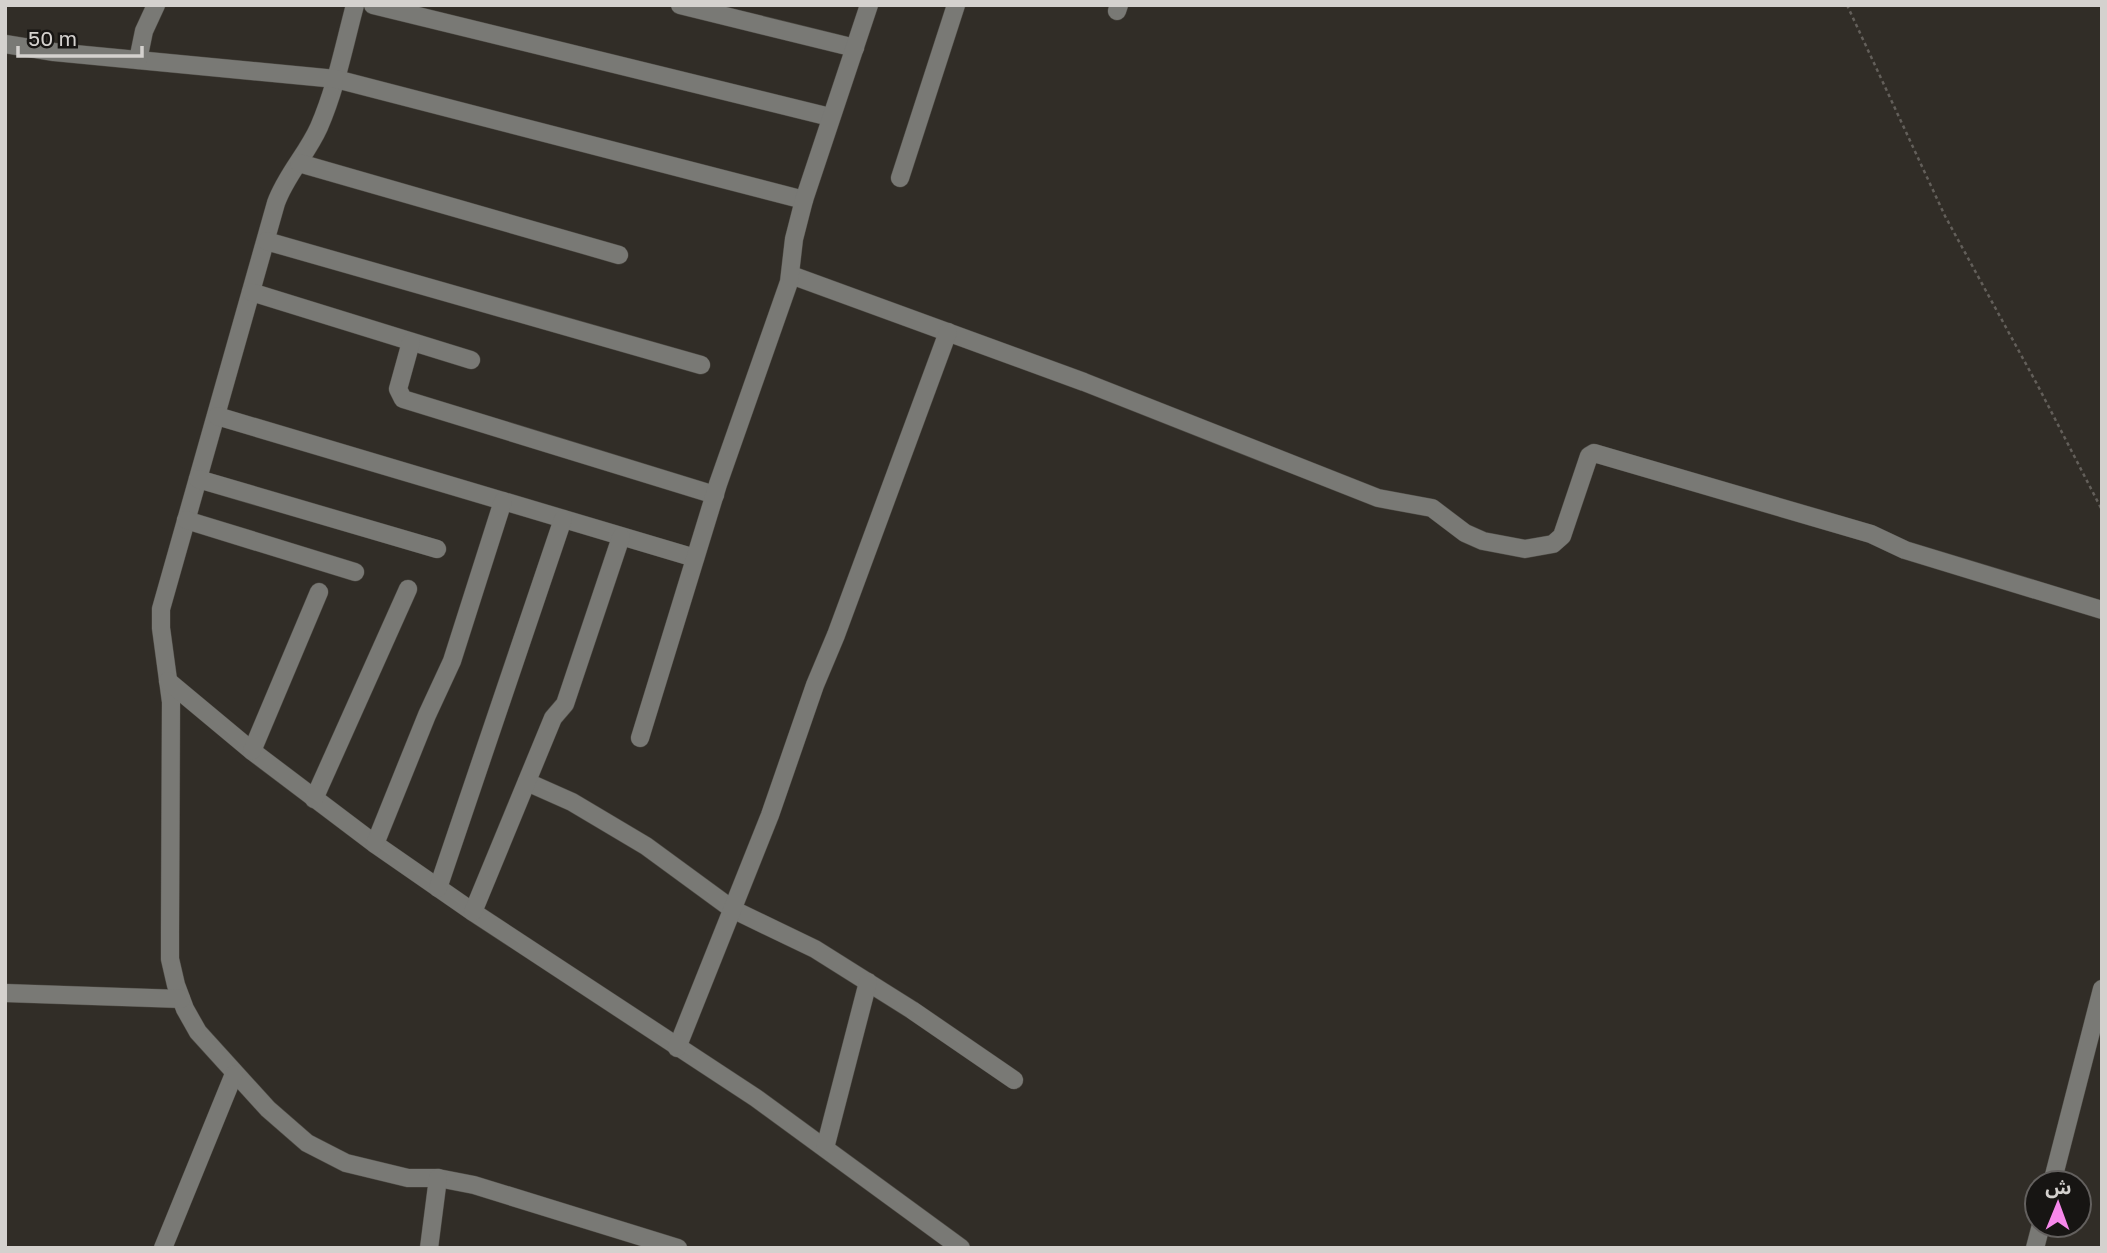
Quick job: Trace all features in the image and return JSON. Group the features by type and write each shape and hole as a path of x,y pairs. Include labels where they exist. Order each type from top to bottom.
{"street":[{"path":"138,60 144,31 156,5"},
{"path":"355,5 320,125 279,195 161,610 171,712 170,959 181,999 198,1032 268,1109 307,1143 346,1163 408,1178 438,1178 474,1185 678,1248"},
{"path":"373,5 830,117"},
{"path":"680,5 855,48"},
{"path":"640,738 715,495 791,275 794,239 804,200 870,5"},
{"path":"900,178 956,5"},
{"path":"5,44 45,51 335,79 804,200"},
{"path":"299,163 619,255"},
{"path":"266,241 701,365"},
{"path":"791,275 1084,382 1378,498 1432,508 1465,533 1493,544 1525,549 1553,544 1560,539 1588,456 1594,453 1871,534 1905,550 2102,610"},
{"path":"251,292 471,360"},
{"path":"677,1048 770,815 815,685 948,332"},
{"path":"411,342 398,385 398,393 403,399 715,495"},
{"path":"217,416 695,558"},
{"path":"198,479 437,549"},
{"path":"375,844 427,715 452,661 503,501"},
{"path":"438,888 563,519"},
{"path":"186,520 355,572"},
{"path":"473,912 553,718 565,704 621,537"},
{"path":"314,799 408,589"},
{"path":"253,751 318,592"},
{"path":"168,681 253,751 375,844 473,912 756,1098 961,1248"},
{"path":"527,782 572,802 646,846 732,909 815,949 1014,1080"},
{"path":"825,1148 868,982"},
{"path":"2056,1169 2102,989"},
{"path":"5,993 181,999"},
{"path":"163,1248 234,1074"},
{"path":"429,1248 438,1178"}],"path":[{"path":"1847,5 1945,216 2102,510"}]}
